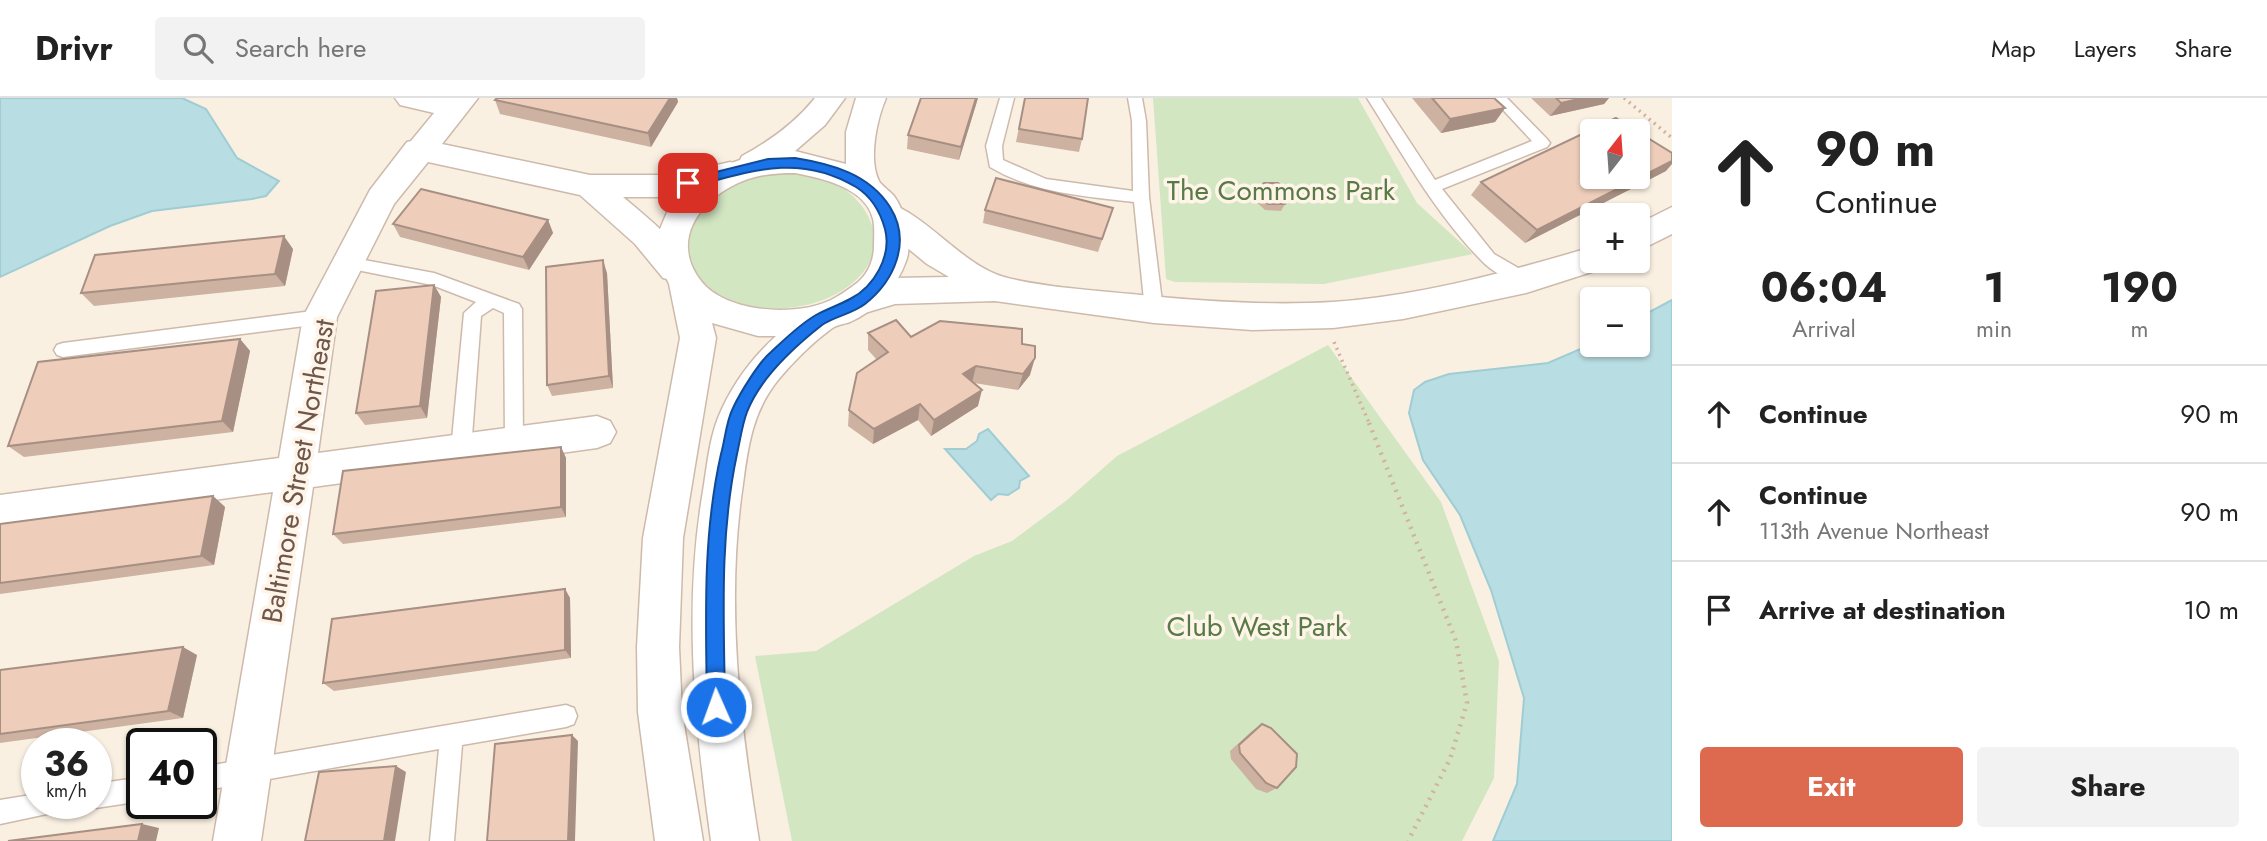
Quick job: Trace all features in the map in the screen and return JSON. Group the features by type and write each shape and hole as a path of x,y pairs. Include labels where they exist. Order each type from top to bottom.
{"street":[{"path":"410,98 458,103"},
{"path":"679,841 660,712 658,647 663,538 698,338 671,240 680,213 701,190 783,147 816,118 830,98"},
{"path":"865,187 858,141 863,117 871,98"},
{"name":"Baltimore Street Northeast","path":"237,841 320,317 381,198 418,149 458,103"},
{"path":"418,149 590,186 673,186 768,163 795,162 821,166 845,175 865,187 888,215 939,255 995,288"},
{"path":"590,186 647,236 703,302 728,316 768,323 789,324 820,319 858,302 895,291 995,288 1154,310 1252,317 1333,315 1403,306 1526,280 1580,263"},
{"path":"858,302 879,282 891,260 894,237 888,215"},
{"path":"1650,232 1672,219"},
{"path":"735,841 716,707 712,584 721,492 739,410 773,359 820,319"},
{"path":"0,512 597,432"}],"lane":[{"path":"1007,98 994,146 995,163 1015,177 1075,189 1141,197"},
{"path":"1135,98 1139,121 1141,197 1154,310"},
{"path":"1374,98 1432,187 1488,258 1526,280"},
{"path":"1432,187 1542,143 1499,98"},
{"path":"348,263 434,279 513,309 514,443"},
{"path":"461,450 473,313 492,300"},
{"path":"62,350 320,317"},
{"path":"217,777 566,716"},
{"path":"442,841 450,737"},
{"path":"0,812 21,808"}],"path":[{"path":"1624,98 1672,138"},
{"path":"1331,336 1396,485 1456,641 1466,703 1450,759 1408,841"}],"green space":[{"name":"The Commons Park","path":"1153,98 1358,98 1417,203 1473,254 1324,284 1175,282 1166,279"},
{"path":"778,171 822,177 848,192 867,213 874,239 873,253 857,279 840,292 797,307 750,306 729,299 710,288 695,272 688,255 686,236 695,210 707,198 749,176"},
{"name":"Club West Park","path":"1328,345 1441,502 1499,661 1494,778 1462,841 792,841 755,656 816,651 974,556 1012,541 1067,500 1117,456"}],"water":[{"path":"0,98 182,98 206,109 237,158 279,181 266,196 152,211 110,226 0,277"},
{"path":"1672,300 1672,841 1493,841 1517,784 1524,698 1491,590 1460,515 1423,460 1409,413 1414,390 1425,382 1449,374 1548,363 1580,349 1580,357 1650,357 1650,312"},
{"path":"988,429 1029,476 1020,481 1019,488 1008,495 998,494 991,500 945,449 966,449 977,441 979,434"}],"building":[{"path":"670,98 648,133 495,100"},
{"path":"921,98 976,98 961,147 908,135"},
{"path":"1025,98 1088,98 1082,139 1019,129"},
{"path":"1432,98 1494,98 1505,108 1450,119"},
{"path":"1556,98 1583,98 1561,103"},
{"path":"1580,135 1580,189 1617,189 1590,203 1580,203 1580,208 1537,230 1481,182"},
{"path":"1650,139 1672,153 1672,161 1650,172"},
{"path":"996,178 1113,208 1102,239 985,210"},
{"path":"1264,183 1278,183 1291,194 1285,204 1268,204 1257,192"},
{"path":"421,189 548,220 523,257 393,224"},
{"path":"284,236 275,274 81,293 95,255"},
{"path":"603,260 609,376 547,385 546,267"},
{"path":"434,285 420,406 356,413 376,291"},
{"path":"896,320 911,337 940,321 1022,329 1022,344 1035,346 1035,358 1023,374 976,366 963,374 982,390 934,420 920,404 874,429 849,410 857,373 888,352 868,333"},
{"path":"240,339 222,421 8,446 38,362"},
{"path":"561,447 561,507 333,534 343,471"},
{"path":"213,496 201,556 0,583 0,524"},
{"path":"565,589 565,650 323,683 332,619"},
{"path":"183,647 168,711 44,728 21,728 21,731 0,734 0,670"},
{"path":"1262,724 1271,728 1297,754 1296,767 1277,788 1266,783 1240,753 1239,745"},
{"path":"572,735 568,841 487,841 495,744"},
{"path":"396,766 384,841 305,841 319,772"},
{"path":"142,824 138,841 8,841"}],"route":[{"path":"688,183 768,163 795,162 821,166 845,175 865,187 888,215 894,237 891,260 879,282 858,302 820,319 773,359 739,410 721,492 712,584 716,707"}]}
